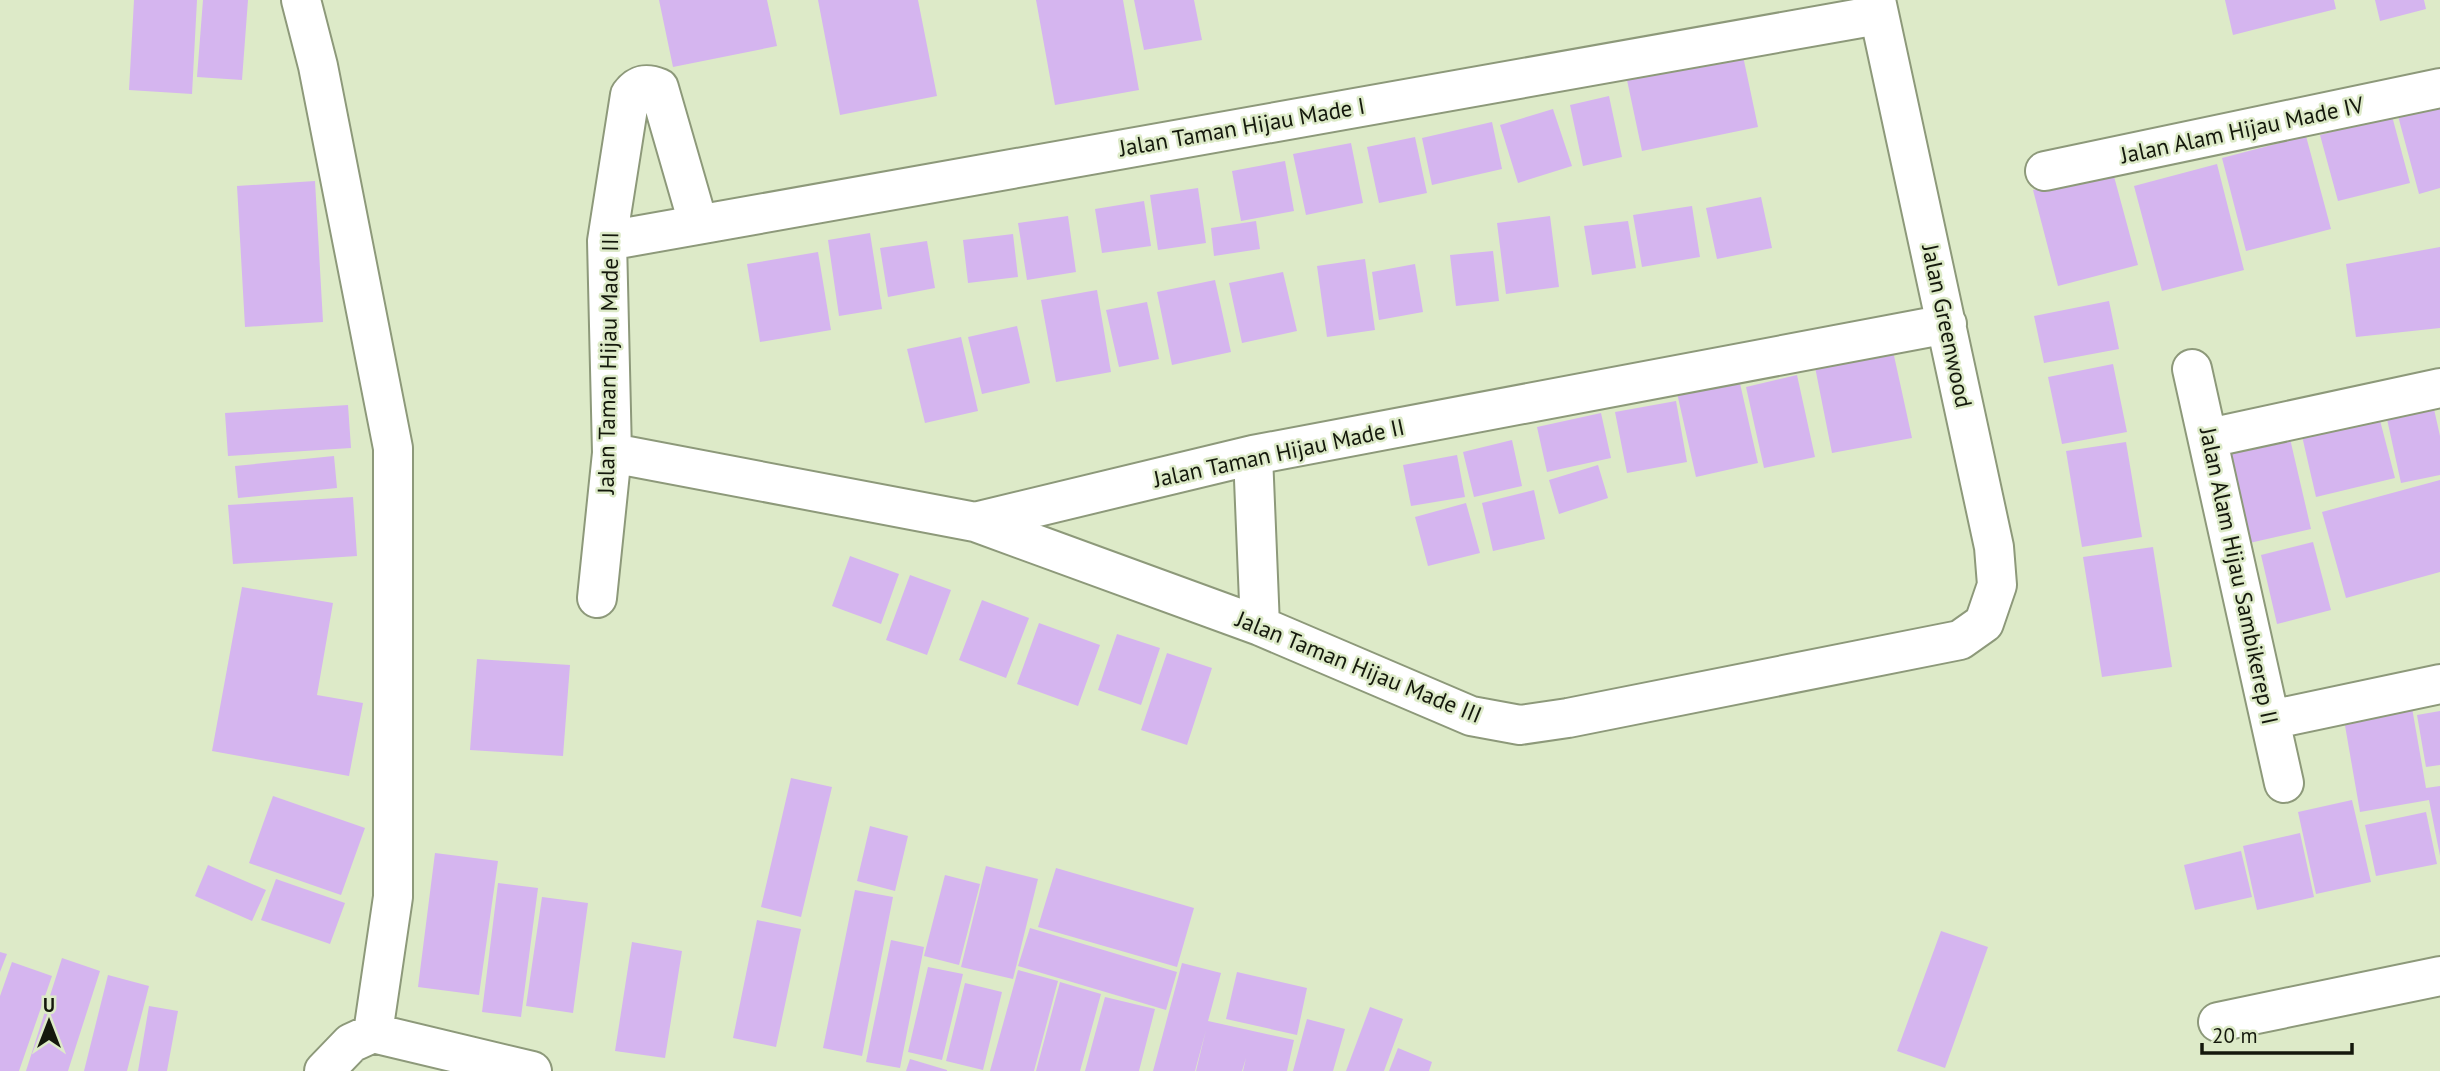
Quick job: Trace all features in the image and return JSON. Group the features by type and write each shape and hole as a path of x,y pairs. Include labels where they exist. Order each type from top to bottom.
{"street":[{"path":"301,0 318,66 393,448 393,897 373,1032"},
{"name":"Jalan Taman Hijau Made I","path":"607,241 1877,8"},
{"name":"Jalan Greenwood","path":"1877,8 1994,547 1997,585 1984,623 1960,640"},
{"name":"Jalan Taman Hijau Made III","path":"597,598 612,453 607,241 630,95 635,88 644,85 659,88 698,223"},
{"name":"Jalan Alam Hijau Made IV","path":"2045,171 2440,88"},
{"name":"Jalan Taman Hijau Made II","path":"612,453 975,522 1253,455 1947,324"},
{"name":"Jalan Alam Hijau Sambikerep II","path":"2192,369 2284,783"},
{"path":"2209,438 2440,388"},
{"path":"1253,455 1260,626"},
{"name":"Jalan Taman Hijau Made III","path":"975,522 1260,626 1471,716 1520,725 1568,718 1960,640"},
{"path":"2270,720 2440,684"},
{"path":"2218,1022 2440,976"},
{"path":"324,1071 351,1043 373,1032 532,1071"}],"building":[{"path":"134,0 197,0 192,94 129,90"},
{"path":"203,0 248,0 242,80 197,77"},
{"path":"659,0 767,0 777,46 673,67"},
{"path":"818,0 918,0 937,96 840,115"},
{"path":"1036,0 1123,0 1139,90 1055,105"},
{"path":"1134,0 1194,0 1202,40 1144,50"},
{"path":"2225,0 2334,0 2336,9 2233,35"},
{"path":"2375,0 2424,0 2426,9 2380,21"},
{"path":"1743,56 1758,127 1642,151 1627,80"},
{"path":"1609,96 1622,157 1583,166 1570,105"},
{"path":"2440,105 2440,188 2419,194 2398,116"},
{"path":"1553,109 1572,166 1518,183 1500,125"},
{"path":"2392,116 2410,183 2338,201 2320,135"},
{"path":"1492,122 1502,169 1432,185 1422,138"},
{"path":"2306,136 2331,229 2246,251 2222,158"},
{"path":"1415,137 1427,193 1379,203 1367,147"},
{"path":"1351,143 1363,203 1306,215 1293,154"},
{"path":"1285,161 1294,211 1241,221 1232,171"},
{"path":"2217,164 2244,270 2162,291 2134,186"},
{"path":"2112,169 2138,265 2058,286 2033,190"},
{"path":"315,181 323,322 245,327 237,186"},
{"path":"1198,188 1206,243 1158,250 1150,195"},
{"path":"1761,197 1772,248 1717,259 1706,208"},
{"path":"1144,201 1151,246 1102,253 1095,209"},
{"path":"1692,206 1700,257 1642,267 1633,215"},
{"path":"1068,216 1076,272 1027,280 1018,223"},
{"path":"1550,216 1559,287 1506,294 1497,223"},
{"path":"1256,221 1260,249 1214,256 1211,228"},
{"path":"1628,221 1636,268 1592,275 1584,226"},
{"path":"870,233 882,309 839,316 828,240"},
{"path":"1013,234 1018,277 968,283 963,240"},
{"path":"927,241 935,288 888,297 880,248"},
{"path":"2440,247 2440,328 2356,337 2346,264"},
{"path":"1493,251 1499,301 1456,306 1450,255"},
{"path":"818,252 831,330 760,342 747,264"},
{"path":"1365,259 1375,330 1327,337 1317,266"},
{"path":"1415,264 1423,312 1379,320 1372,272"},
{"path":"1283,272 1297,331 1242,343 1229,283"},
{"path":"1215,280 1231,352 1172,365 1157,292"},
{"path":"1097,290 1111,372 1056,382 1041,300"},
{"path":"2109,301 2119,349 2044,363 2034,316"},
{"path":"1147,302 1159,359 1119,367 1106,310"},
{"path":"1017,326 1030,383 982,394 968,337"},
{"path":"961,337 978,411 925,423 907,349"},
{"path":"1893,351 1912,438 1832,453 1815,367"},
{"path":"2113,364 2127,432 2062,444 2048,377"},
{"path":"1797,375 1815,457 1764,468 1746,387"},
{"path":"1739,379 1758,463 1696,477 1677,393"},
{"path":"2432,400 2440,436 2440,475 2401,483 2385,410"},
{"path":"1676,401 1687,462 1627,473 1615,412"},
{"path":"348,405 351,448 228,456 225,413"},
{"path":"2376,405 2395,478 2316,497 2299,423"},
{"path":"1601,413 1611,458 1547,472 1537,427"},
{"path":"2288,430 2311,529 2245,544 2222,445"},
{"path":"1512,440 1522,486 1474,497 1463,452"},
{"path":"2126,442 2142,537 2082,547 2066,451"},
{"path":"1457,455 1465,497 1411,506 1403,465"},
{"path":"334,456 337,488 238,498 235,466"},
{"path":"1598,465 1608,498 1559,514 1549,480"},
{"path":"2440,480 2440,572 2346,598 2322,512"},
{"path":"1534,490 1545,539 1493,551 1482,503"},
{"path":"353,497 357,556 233,564 228,505"},
{"path":"1466,503 1480,553 1428,566 1415,517"},
{"path":"2313,542 2331,610 2277,624 2261,555"},
{"path":"2153,547 2172,667 2102,677 2083,557"},
{"path":"850,556 899,574 881,624 832,606"},
{"path":"910,575 951,590 927,655 886,640"},
{"path":"242,587 333,603 317,695 363,703 349,776 212,751"},
{"path":"982,600 1029,618 1006,678 959,660"},
{"path":"1039,623 1100,645 1078,706 1017,684"},
{"path":"1117,634 1160,648 1141,705 1098,690"},
{"path":"1167,653 1212,668 1187,745 1141,730"},
{"path":"477,659 570,665 563,756 470,750"},
{"path":"2411,702 2426,788 2440,786 2440,856 2429,800 2360,812 2343,714"},
{"path":"2440,711 2440,765 2426,767 2417,715"},
{"path":"791,778 832,787 801,917 761,907"},
{"path":"273,796 365,828 341,895 249,863"},
{"path":"2352,800 2371,882 2316,894 2298,812"},
{"path":"2426,812 2437,864 2376,876 2365,825"},
{"path":"870,826 908,836 895,891 857,881"},
{"path":"2300,833 2314,897 2257,910 2243,846"},
{"path":"2241,851 2252,897 2195,910 2184,865"},
{"path":"435,853 498,861 479,995 418,987"},
{"path":"208,865 266,890 252,921 195,896"},
{"path":"986,866 1038,879 1013,979 961,967"},
{"path":"1056,868 1194,908 1177,967 1038,927"},
{"path":"945,875 980,884 959,965 924,956"},
{"path":"276,879 345,903 330,944 261,920"},
{"path":"498,883 538,888 521,1017 482,1012"},
{"path":"855,890 893,897 862,1056 823,1048"},
{"path":"542,897 588,903 573,1013 526,1006"},
{"path":"757,920 801,929 776,1047 733,1038"},
{"path":"1030,928 1177,972 1166,1010 1018,966"},
{"path":"1941,931 1988,947 1945,1068 1897,1051"},
{"path":"891,940 924,947 900,1068 866,1062"},
{"path":"632,942 682,951 665,1058 615,1051"},
{"path":"0,952 7,954 0,972"},
{"path":"62,958 100,971 68,1071 26,1071"},
{"path":"12,962 52,976 19,1071 0,1071 0,996"},
{"path":"1182,963 1221,973 1208,1021 1294,1040 1287,1071 1243,1071 1246,1058 1242,1071 1196,1071 1206,1030 1195,1071 1153,1071"},
{"path":"928,967 963,974 942,1060 908,1052"},
{"path":"1018,970 1058,981 1034,1071 990,1071"},
{"path":"1237,972 1307,988 1297,1035 1226,1019"},
{"path":"108,975 149,986 127,1071 84,1071"},
{"path":"1060,982 1101,994 1080,1071 1036,1071"},
{"path":"965,983 1002,992 983,1070 946,1061"},
{"path":"1105,997 1155,1009 1139,1071 1085,1071"},
{"path":"149,1006 178,1011 167,1071 138,1071"},
{"path":"1370,1007 1403,1019 1384,1071 1346,1071"},
{"path":"1307,1019 1345,1029 1333,1071 1293,1071"},
{"path":"1398,1048 1432,1062 1429,1071 1389,1071"},
{"path":"910,1059 947,1070 947,1071 906,1071"}]}
